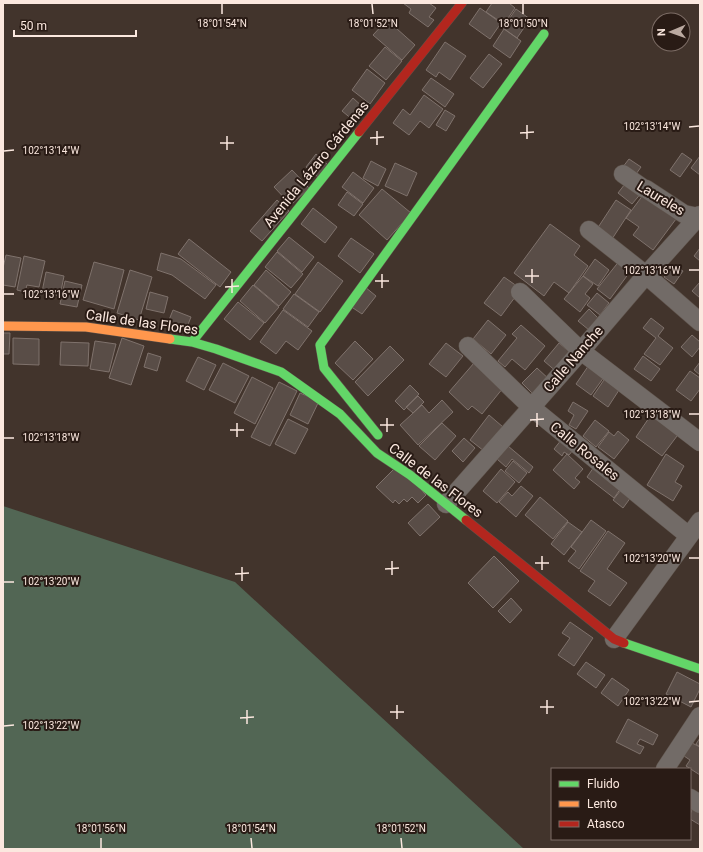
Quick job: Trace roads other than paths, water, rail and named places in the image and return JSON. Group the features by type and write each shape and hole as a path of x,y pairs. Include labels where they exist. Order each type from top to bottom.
{"street":[{"name":"Avenida Lázaro Cárdenas","path":"192,342 462,3"},
{"path":"381,439 324,368 320,345 544,34"},
{"name":"Laureles","path":"623,174 684,214 699,217"},
{"name":"Calle Nanche","path":"446,504 646,275 699,217"},
{"path":"589,230 646,275 700,322"},
{"path":"520,292 581,351 700,442"},
{"name":"Calle de las Flores","path":"3,326 86,327 192,342 281,372 340,414 377,453 410,475 614,639 700,669"},
{"name":"Calle Rosales","path":"468,346 531,407 689,536"},
{"path":"391,451 410,475"},
{"path":"614,639 700,521"},
{"path":"667,768 700,716"},
{"path":"691,799 700,804"}]}
